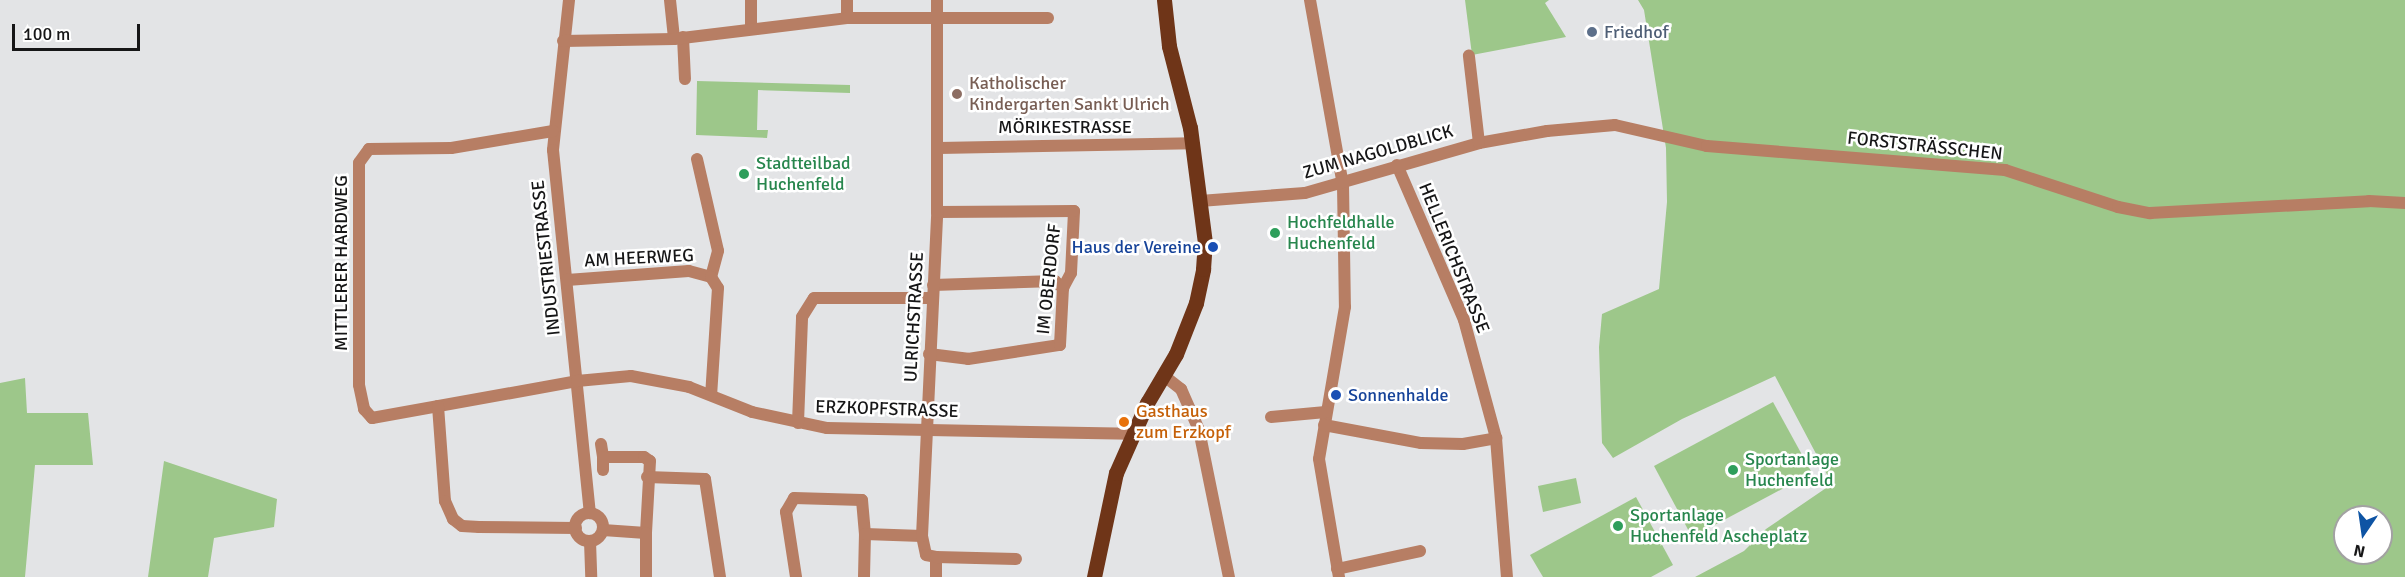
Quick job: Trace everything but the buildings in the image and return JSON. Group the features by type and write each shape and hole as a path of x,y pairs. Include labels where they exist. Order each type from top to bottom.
{"main road":[{"path":"1094,577 1116,473 1131,434 1176,354 1196,303 1205,243 1192,143 1169,46 1164,0"}],"street":[{"name":"INDUSTRIESTRASSE","path":"569,0 553,130 590,513"},
{"path":"670,0 685,79"},
{"path":"751,0 751,27"},
{"path":"847,0 847,18"},
{"name":"ULRICHSTRASSE","path":"922,536 939,148 937,0"},
{"path":"1310,0 1342,185 1345,307 1319,459 1338,573 1420,551"},
{"path":"563,40 678,38 751,27 847,18 1048,18"},
{"name":"ZUM NAGOLDBLICK","path":"1200,201 1305,193 1342,185 1397,165 1479,143 1469,56"},
{"name":"FORSTSTRÄSSCHEN","path":"1479,143 1547,131 1615,125 1707,146 2004,170 2118,207 2150,213 2369,201 2405,203"},
{"name":"MITTLERER HARDWEG","path":"372,418 364,409 359,385 359,163 369,149 451,148 553,130"},
{"name":"MÖRIKESTRASSE","path":"939,148 1052,143 1092,146 1192,143"},
{"name":"AM HEERWEG","path":"697,159 718,251 711,277"},
{"name":"HELLERICHSTRASSE","path":"1397,165 1464,320 1496,438 1507,577"},
{"name":"IM OBERDORF","path":"929,354 968,359 1060,345 1063,288 1071,273 1074,211 937,212"},
{"name":"AM HEERWEG","path":"567,280 689,271 711,277 718,288 711,395"},
{"path":"933,285 1055,281 1063,288"},
{"path":"798,423 802,317 814,298 933,298"},
{"path":"1163,375 1181,389 1199,430 1229,577"},
{"name":"ERZKOPFSTRASSE","path":"372,418 577,381 632,376 689,387 752,412 827,428 1131,434"},
{"path":"438,406 445,501 453,519 462,526 576,528"},
{"path":"1271,417 1326,412"},
{"path":"1324,425 1421,443 1463,444 1496,438"},
{"path":"602,444 603,463 644,457 650,461 647,477 646,577"},
{"path":"647,477 705,479 720,577"},
{"path":"796,577 786,512 794,498 862,500 865,534 864,577"},
{"path":"590,541 579,536 576,528 578,519 590,513 601,520 603,530"},
{"path":"590,541 603,530 646,533"},
{"path":"865,534 922,536 926,555 1016,559"},
{"path":"590,541 591,577"},
{"path":"936,556 936,577"}],"green space":[{"path":"1465,0 1549,0 1545,3 1566,37 1472,55"},
{"path":"1638,0 2405,0 2405,577 1695,577 1744,551 1766,529 1832,484 1775,376 1682,419 1613,458 1602,443 1599,347 1602,314 1659,289 1667,202 1666,148 1644,10"},
{"path":"697,81 850,85 850,93 758,90 757,130 768,130 767,138 696,135"},
{"path":"25,378 27,413 88,413 93,465 35,465 25,577 0,577 0,383"},
{"name":"Sportanlage Huchenfeld","path":"1773,402 1812,473 1692,537 1654,466"},
{"path":"164,461 277,499 274,527 214,538 208,577 148,577"},
{"path":"1576,478 1581,503 1543,512 1538,486"},
{"name":"Sportanlage Huchenfeld Ascheplatz","path":"1636,497 1673,565 1651,577 1543,577 1530,555"}],"place":[{"name":"Friedhof","path":"1592,32"},
{"name":"Katholischer Kindergarten Sankt Ulrich","path":"957,94"},
{"name":"Stadtteilbad Huchenfeld","path":"744,174"},
{"name":"Hochfeldhalle Huchenfeld","path":"1275,233"},
{"name":"Haus der Vereine","path":"1213,247"},
{"name":"Sonnenhalde","path":"1336,395"},
{"name":"Gasthaus zum Erzkopf","path":"1124,422"},
{"name":"Sportanlage Huchenfeld","path":"1733,470"},
{"name":"Sportanlage Huchenfeld Ascheplatz","path":"1618,526"}]}
